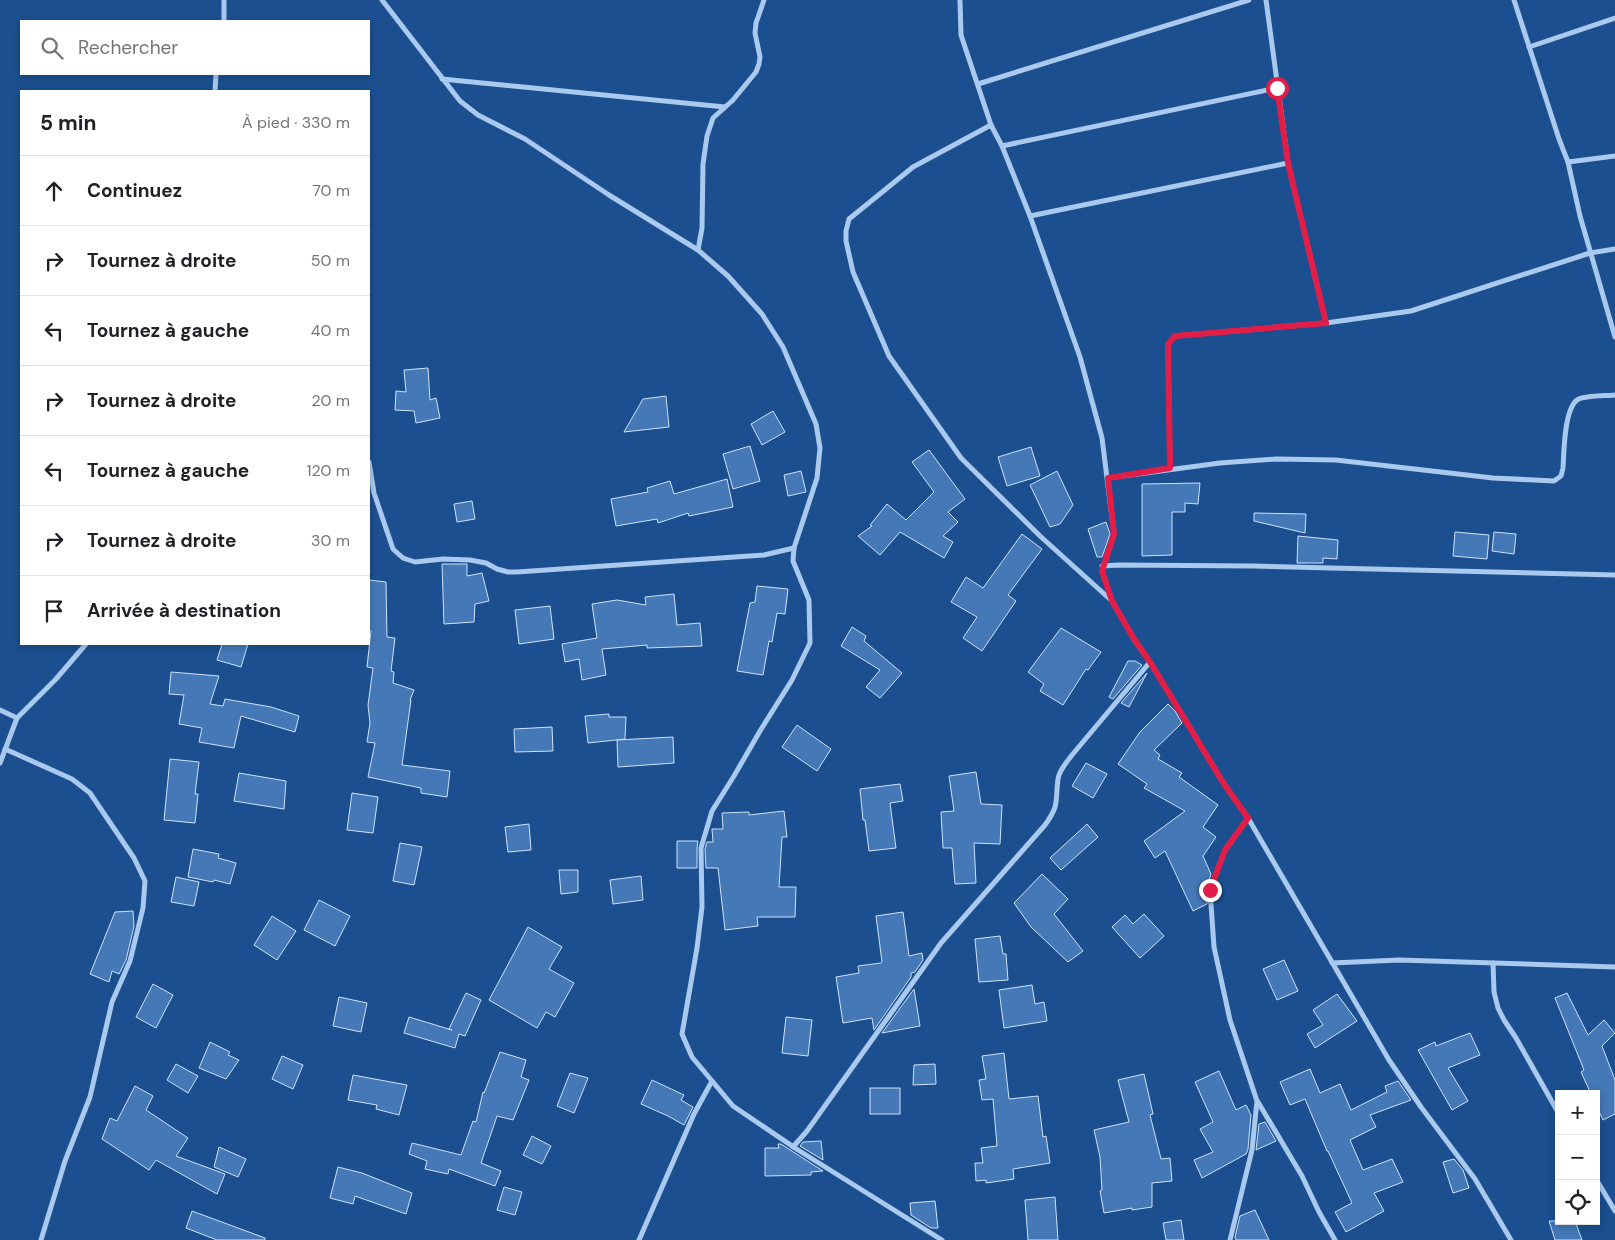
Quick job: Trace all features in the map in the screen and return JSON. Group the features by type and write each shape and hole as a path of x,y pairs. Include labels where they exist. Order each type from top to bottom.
{"street":[{"path":"224,0 224,20"},
{"path":"382,0 460,101 478,115 524,139 698,250 728,276 762,314 782,346 816,424 820,448 817,478 794,548 793,561 809,600 810,643 792,680 712,811 701,848 702,907 693,976 682,1034 692,1057 733,1106 793,1147 942,1240"},
{"path":"698,250 702,228 703,164 707,136 713,118 733,100 756,72 760,57 755,33 756,23 764,0"},
{"path":"960,0 961,35 991,125 1002,146 1030,216 1080,357 1102,438 1114,534 1102,566 1102,571 1112,601 1224,784 1248,818 1389,1060 1421,1107 1475,1179 1511,1240"},
{"path":"978,84 1249,0"},
{"path":"1266,0 1288,163 1326,323"},
{"path":"1514,0 1568,162 1590,253 1615,335"},
{"path":"1529,47 1615,18"},
{"path":"215,90 216,75"},
{"path":"442,79 725,107"},
{"path":"1002,146 1277,88"},
{"path":"991,125 913,167 850,219 846,231 846,242 854,272 889,356 961,458 1040,536 1112,601"},
{"path":"1568,162 1615,156"},
{"path":"1030,216 1288,163"},
{"path":"1170,468 1168,344 1175,336 1326,323 1411,311 1590,253 1615,249"},
{"path":"1108,478 1170,468 1276,459 1336,460 1493,478 1554,481 1561,476 1568,416 1573,405 1577,400 1585,397 1615,395"},
{"path":"370,468 374,493 392,549 403,558 415,562 443,559 470,560 486,563 508,572 517,572 764,555 794,548"},
{"path":"1102,566 1119,564 1263,566 1615,575"},
{"path":"0,763 17,718 56,680 85,645"},
{"path":"793,1147 813,1123 941,943 1045,825 1057,804 1058,779 1061,771 1072,755 1150,662"},
{"path":"0,710 17,718"},
{"path":"5,749 72,779 90,793 134,858 145,881 143,908 130,961 112,1002 90,1096 65,1161 41,1240"},
{"path":"1248,818 1225,850 1210,890 1214,948 1230,1020 1257,1101 1302,1176 1335,1240"},
{"path":"1332,963 1399,960 1615,967"},
{"path":"1493,963 1494,992 1498,1008 1555,1107"},
{"path":"639,1240 694,1114 712,1082"},
{"path":"1230,1240 1252,1150 1257,1101"},
{"path":"1597,1180 1615,1211"}],"building":[{"path":"428,368 430,400 436,398 440,418 416,423 414,411 395,410 396,391 406,392 404,370"},
{"path":"666,396 669,427 624,432 643,399"},
{"path":"773,411 785,432 762,445 751,424"},
{"path":"750,446 760,481 733,489 723,454"},
{"path":"1031,447 1040,476 1007,486 998,457"},
{"path":"929,450 965,499 948,512 958,522 943,536 953,542 944,558 900,532 880,555 858,536 872,526 870,525 887,504 906,520 934,492 912,462"},
{"path":"801,471 806,492 788,496 784,475"},
{"path":"1057,471 1073,505 1060,524 1050,527 1030,485"},
{"path":"727,479 733,507 689,516 688,513 658,523 657,519 616,526 611,499 648,492 647,488 670,481 674,494"},
{"path":"1200,483 1198,504 1185,503 1185,512 1172,512 1172,555 1142,556 1142,484"},
{"path":"472,501 475,519 457,522 454,504"},
{"path":"1254,513 1306,514 1305,533 1254,521"},
{"path":"1106,522 1110,534 1102,557 1097,557 1088,529"},
{"path":"1455,532 1489,535 1487,559 1453,556"},
{"path":"1494,532 1516,534 1514,554 1492,551"},
{"path":"1022,534 1042,549 1008,595 1016,601 982,651 963,638 977,617 951,602 966,577 983,588"},
{"path":"1298,536 1338,540 1337,559 1323,558 1323,563 1297,563"},
{"path":"442,564 467,564 467,576 482,573 489,601 475,604 474,622 444,624"},
{"path":"370,580 386,582 387,637 395,638 391,671 394,672 393,683 414,690 410,700 402,765 450,771 447,797 421,793 421,788 368,777 375,743 367,742 370,723 368,705 373,668 367,667 371,631"},
{"path":"757,586 788,589 785,614 777,613 772,642 769,641 763,675 737,671 750,603 755,602"},
{"path":"674,594 677,625 700,623 702,646 647,648 647,645 602,649 606,675 582,680 579,659 565,662 562,644 597,638 592,604 617,600 646,605 645,597"},
{"path":"550,606 554,639 519,644 515,610"},
{"path":"852,627 866,636 864,641 902,673 880,698 866,687 880,670 841,646"},
{"path":"1061,628 1101,652 1088,670 1086,669 1063,705 1040,691 1044,684 1028,672"},
{"path":"222,645 248,645 241,667 217,660"},
{"path":"1128,661 1135,661 1142,665 1113,699 1109,697"},
{"path":"171,672 219,676 210,704 223,706 225,699 271,707 299,716 295,732 241,716 234,748 199,742 202,728 179,724 184,695 169,694"},
{"path":"1147,673 1129,707 1121,703"},
{"path":"1168,704 1182,723 1154,750 1160,755 1158,759 1182,773 1179,777 1218,805 1203,827 1216,837 1203,856 1211,874 1206,889 1207,904 1193,911 1165,851 1155,858 1144,841 1185,811 1144,788 1147,784 1118,764 1140,732"},
{"path":"609,714 609,717 626,717 625,739 588,743 585,716"},
{"path":"797,725 831,749 817,771 782,747"},
{"path":"552,727 553,751 515,752 514,729"},
{"path":"673,737 674,763 618,767 617,740"},
{"path":"170,759 199,762 195,794 198,794 195,823 164,820"},
{"path":"1086,763 1107,774 1093,798 1072,786"},
{"path":"976,772 981,804 1002,805 1000,844 974,843 976,883 955,884 952,848 943,848 941,812 954,811 949,776"},
{"path":"239,773 286,781 284,809 234,801"},
{"path":"900,784 903,801 890,803 896,848 869,851 860,789"},
{"path":"352,793 378,797 373,833 347,830"},
{"path":"784,811 787,837 782,837 779,887 796,887 795,917 757,917 758,926 725,930 718,868 706,868 705,849 707,842 713,842 712,829 723,829 722,813 749,812 749,815"},
{"path":"529,824 531,850 508,852 505,827"},
{"path":"1087,824 1098,837 1061,870 1050,858"},
{"path":"677,841 698,841 697,868 677,868"},
{"path":"400,843 422,847 414,885 393,881"},
{"path":"193,849 219,854 218,858 236,863 230,884 188,877"},
{"path":"559,870 578,870 578,892 561,894"},
{"path":"1042,874 1068,899 1054,914 1083,951 1068,962 1031,927 1014,903"},
{"path":"641,876 643,900 613,904 610,880"},
{"path":"176,877 199,882 194,906 171,902"},
{"path":"319,900 350,916 335,946 304,930"},
{"path":"133,911 134,926 126,960 119,974 112,971 109,982 90,974 115,912"},
{"path":"903,912 909,956 922,953 923,960 915,972 911,973 911,977 874,1030 872,1018 843,1023 836,977 859,973 858,966 881,963 876,916"},
{"path":"1144,914 1164,936 1140,958 1112,927 1125,915 1133,924"},
{"path":"272,916 296,931 277,960 254,945"},
{"path":"528,927 562,947 549,969 574,983 555,1017 546,1012 537,1028 489,1000"},
{"path":"1000,936 1003,954 1006,954 1008,980 979,982 975,939"},
{"path":"1284,960 1298,991 1277,1000 1263,969"},
{"path":"153,984 173,995 156,1028 136,1017"},
{"path":"1032,985 1035,1004 1044,1002 1047,1021 1004,1028 999,990"},
{"path":"914,989 920,1026 882,1033"},
{"path":"466,993 481,1000 465,1036 459,1034 455,1048 404,1033 409,1017 452,1030 449,1029"},
{"path":"1567,993 1588,1035 1604,1020 1615,1033 1602,1046 1615,1080 1615,1114 1603,1120 1600,1114 1600,1090 1589,1090 1581,1072 1584,1070 1555,998"},
{"path":"1337,994 1357,1021 1315,1048 1307,1034 1323,1025 1313,1010"},
{"path":"339,997 367,1003 361,1032 333,1026"},
{"path":"786,1017 812,1020 808,1056 782,1053"},
{"path":"1470,1033 1480,1055 1448,1068 1468,1101 1452,1110 1418,1050 1435,1042 1436,1046"},
{"path":"210,1042 230,1052 228,1055 239,1060 226,1079 199,1068"},
{"path":"500,1052 526,1060 521,1077 529,1080 513,1120 497,1116 481,1163 501,1171 495,1186 449,1169 448,1174 425,1169 427,1161 409,1154 412,1143 461,1155 473,1121 476,1122 483,1092"},
{"path":"1004,1053 1009,1099 1038,1096 1043,1137 1046,1136 1050,1163 1013,1169 1014,1179 986,1183 986,1180 976,1181 975,1163 983,1163 981,1148 997,1146 993,1099 982,1100 979,1080 986,1079 982,1056"},
{"path":"282,1056 303,1065 293,1089 272,1079"},
{"path":"176,1064 198,1076 188,1093 167,1080"},
{"path":"935,1064 936,1084 913,1085 914,1065"},
{"path":"1310,1069 1320,1093 1340,1084 1351,1110 1387,1092 1385,1086 1398,1081 1411,1100 1370,1115 1376,1127 1350,1140 1363,1170 1392,1159 1403,1182 1374,1193 1384,1211 1346,1232 1335,1212 1352,1203 1305,1099 1290,1105 1280,1082"},
{"path":"1219,1071 1236,1110 1246,1105 1251,1115 1248,1149 1246,1154 1202,1178 1194,1160 1213,1152 1200,1129 1213,1122 1195,1082"},
{"path":"570,1073 588,1078 574,1113 557,1106"},
{"path":"1144,1074 1153,1114 1150,1115 1161,1159 1170,1158 1172,1181 1152,1183 1152,1207 1104,1213 1100,1191 1102,1190 1100,1157 1094,1130 1129,1122 1118,1080"},
{"path":"353,1075 407,1085 399,1115 376,1109 377,1105 348,1100"},
{"path":"652,1080 684,1095 681,1100 693,1107 684,1125 641,1104"},
{"path":"135,1086 153,1096 146,1110 188,1138 176,1156 225,1174 217,1194 156,1160 149,1170 102,1139 110,1118 117,1121"},
{"path":"870,1088 900,1088 900,1114 870,1114"},
{"path":"1265,1122 1276,1141 1256,1150 1259,1124"},
{"path":"532,1136 551,1146 542,1164 523,1155"},
{"path":"821,1141 823,1160 800,1146 803,1142"},
{"path":"778,1144 781,1144 823,1171 811,1172 811,1175 765,1176 765,1148 779,1148"},
{"path":"219,1147 246,1159 238,1177 214,1167"},
{"path":"1454,1159 1463,1170 1469,1188 1453,1193 1443,1162"},
{"path":"338,1167 362,1173 412,1193 406,1214 355,1196 353,1204 330,1198"},
{"path":"504,1187 522,1192 515,1215 497,1210"},
{"path":"1055,1197 1058,1240 1028,1240 1025,1200"},
{"path":"935,1201 938,1228 931,1228 911,1215 910,1203"},
{"path":"1255,1210 1269,1240 1236,1240 1240,1216"},
{"path":"192,1211 265,1238 265,1240 217,1240 186,1228"},
{"path":"1181,1220 1184,1240 1166,1240 1163,1223"},
{"path":"1549,1221 1555,1221 1555,1225 1576,1225 1582,1240 1555,1240"}],"route":[{"path":"1210,890 1225,850 1248,818 1224,784 1112,601 1102,571 1102,566 1114,534 1108,478 1170,468 1168,344 1175,336 1326,323 1288,163 1277,88"}]}
